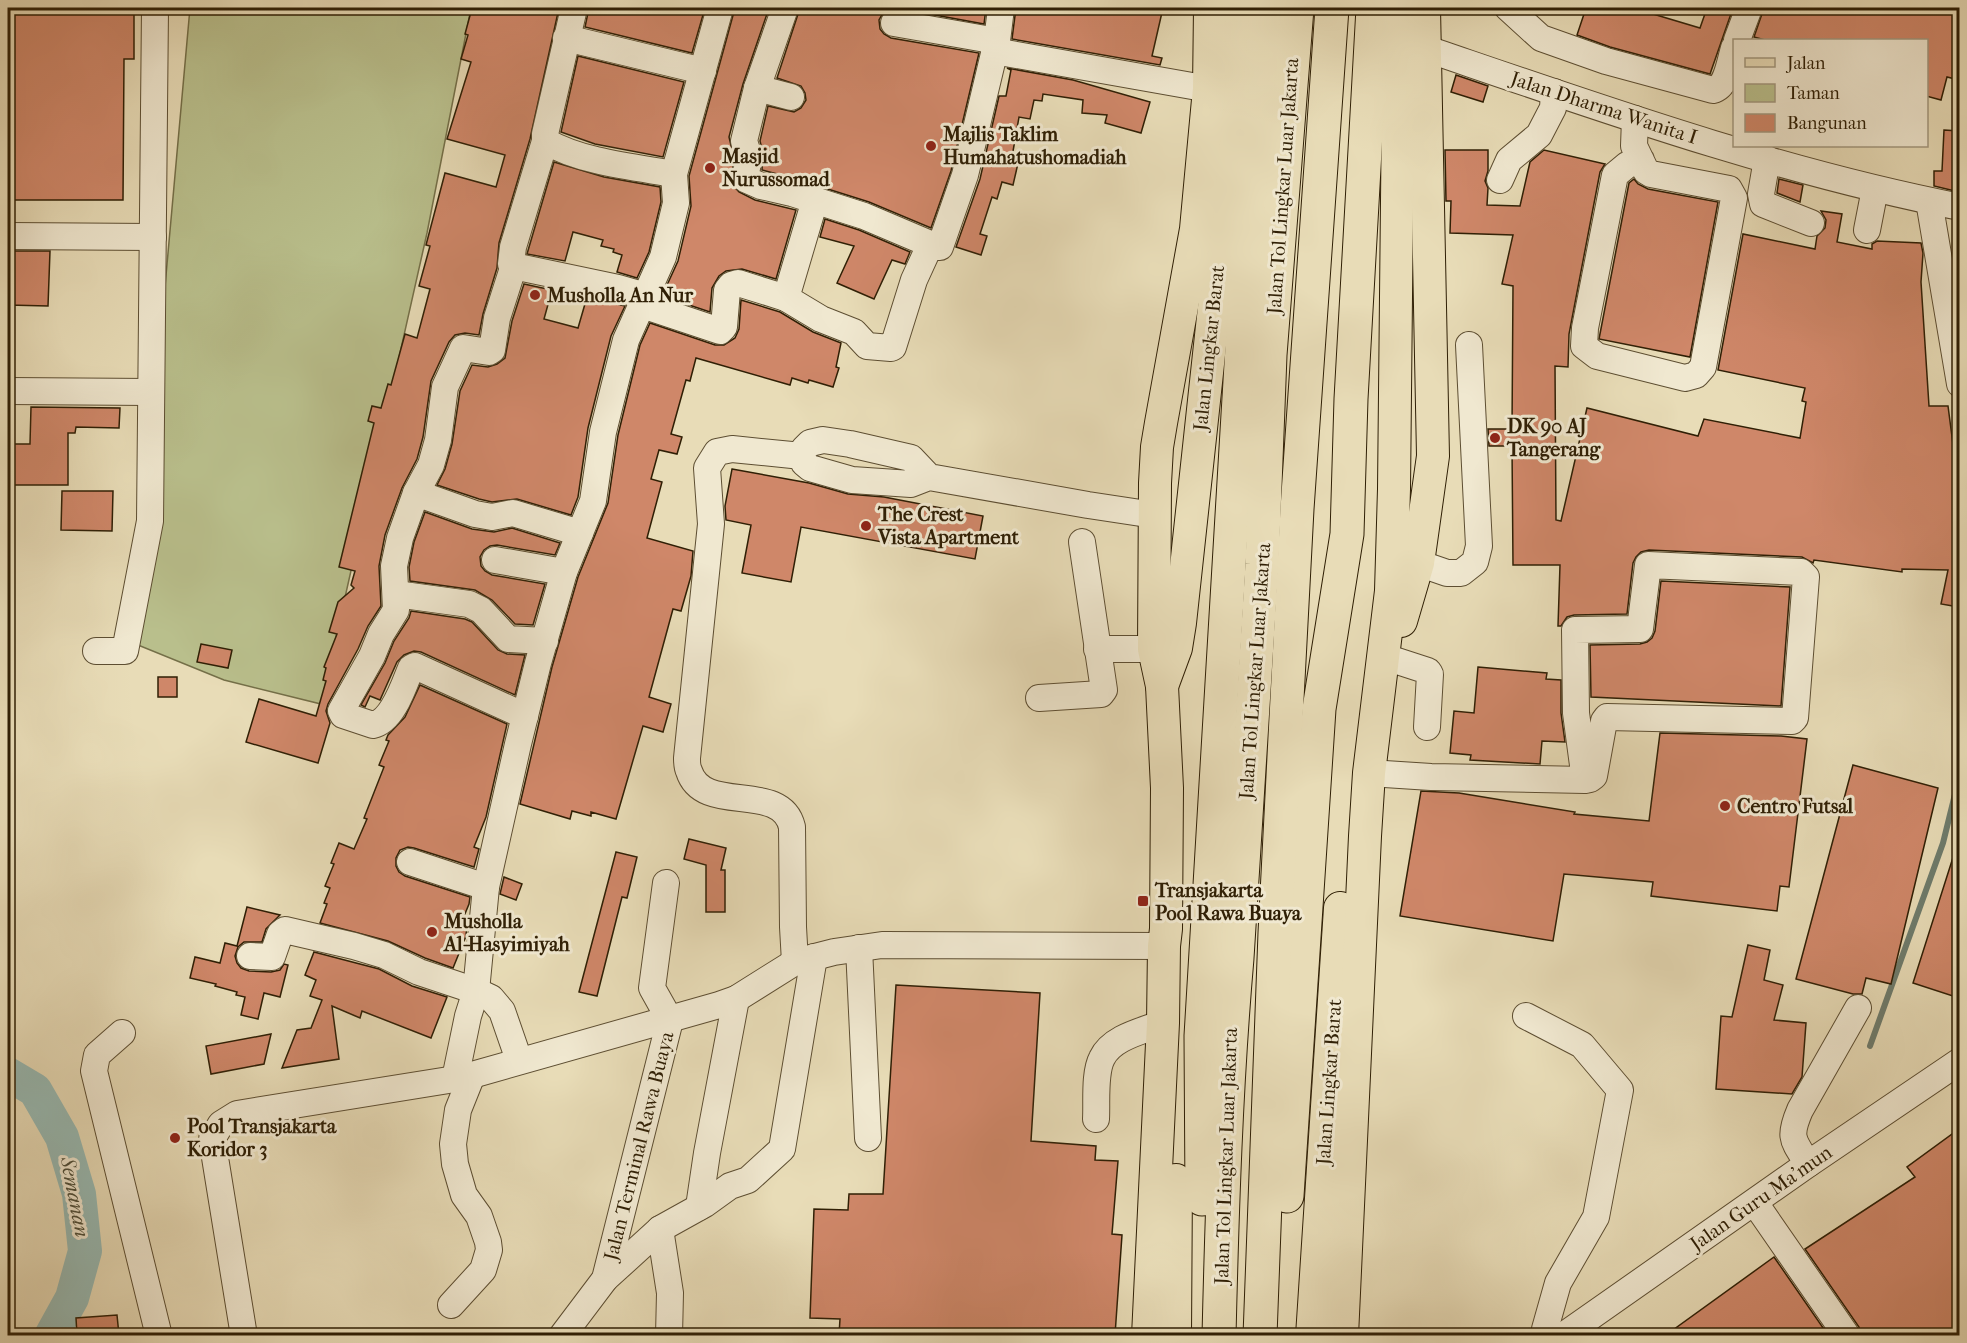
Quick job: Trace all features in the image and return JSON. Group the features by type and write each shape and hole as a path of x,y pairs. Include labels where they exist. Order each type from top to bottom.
{"highway":[{"path":"1221,1273 1204,1254 1201,1036 1248,242 1266,8"},
{"name":"Jalan Tol Lingkar Luar Jakarta","path":"1219,1335 1221,1232 1231,1022 1262,564 1270,355 1297,8"},
{"name":"Jalan Tol Lingkar Luar Jakarta","path":"1260,1330 1284,737 1332,8"},
{"path":"1260,1330 1282,1262 1318,709 1347,534 1351,399 1373,8"}],"main road":[{"name":"Jalan Lingkar Barat","path":"1165,649 1154,515 1157,447 1196,229 1209,89 1210,8"},
{"name":"Jalan Lingkar Barat","path":"1148,1335 1165,941 1167,788 1162,686 1229,169 1234,8"},
{"name":"Jalan Lingkar Barat","path":"1312,1335 1343,865 1350,848 1359,840 1392,774 1385,667 1391,591 1394,489 1400,8"},
{"name":"Jalan Lingkar Barat","path":"1385,667 1400,627 1418,563 1433,456 1424,8"},
{"name":"Jalan Lingkar Barat","path":"1342,1335 1359,840"},
{"name":"Jalan Lingkar Barat","path":"1165,941 1172,948 1177,986 1175,1335"}],"street":[{"path":"96,651 125,651 150,521 155,8"},
{"path":"525,716 415,666 411,668 395,706 378,724 341,714 381,634 396,610 394,566 400,538 416,493 431,465 438,440 445,387 463,348 489,352 492,350 497,318 513,268 511,260 513,247 545,141 544,134 574,8"},
{"path":"451,1305 483,1270 489,1250 479,1216 464,1195 455,1164 453,1144 463,1077 468,1016 476,991 486,887 525,716 564,572 593,501 603,432 626,340 666,246 676,203 674,174 720,8"},
{"path":"785,8 757,88 744,142 749,157 745,179 761,186 804,196 864,216 930,245 940,247 965,175 995,46 1001,8"},
{"path":"1508,8 1541,38 1606,61 1713,90 1718,89 1722,84 1733,51"},
{"path":"1737,39 1749,8"},
{"path":"894,23 1209,89"},
{"path":"566,38 703,71"},
{"name":"Jalan Dharma Wanita I","path":"1424,48 1635,119 1733,144"},
{"path":"757,88 791,97"},
{"path":"1500,180 1509,160 1539,135 1553,108 1554,92"},
{"path":"1635,119 1634,146 1647,171 1651,174 1729,189 1734,198 1703,367 1696,375 1685,378 1597,356 1584,346 1585,328 1615,175 1627,165 1641,160"},
{"path":"545,141 594,159 674,174"},
{"name":"Jalan Dharma Wanita I","path":"1743,147 1875,189 1959,207"},
{"path":"1774,155 1761,194 1763,204 1811,223"},
{"path":"1867,230 1875,189"},
{"path":"786,298 804,196"},
{"path":"1929,201 1959,384"},
{"path":"8,236 153,237"},
{"path":"513,268 518,267 618,288 644,301 720,331 724,327 727,290 731,285 738,283 786,298 821,319 854,332 867,346 891,348 914,280 930,245"},
{"path":"1418,563 1447,573 1461,573 1475,562 1479,546 1469,345"},
{"path":"8,391 151,393"},
{"path":"929,477 911,458 850,444 823,440 810,442 804,448 802,456 804,463 810,468 852,480 911,484 929,477 1154,515"},
{"path":"605,1279 660,1229 730,1186 748,1180 782,1149 804,959 793,927 792,826 786,812 777,807 762,801 716,795 704,790 695,783 689,772 687,758 711,524 707,468 717,452 732,448 802,456"},
{"path":"416,493 475,514 492,518 513,513 580,533"},
{"path":"1039,698 1101,694 1104,690 1082,542"},
{"path":"495,560 564,572"},
{"path":"1392,774 1585,780 1594,776 1604,721 1607,717 1792,721 1795,718 1806,577 1804,574 1801,572 1648,565 1640,629 1575,630 1576,713 1585,780"},
{"path":"396,594 469,604 481,610 508,639 545,641"},
{"path":"1097,649 1165,649"},
{"path":"1385,667 1428,671 1430,674 1427,727"},
{"path":"410,862 486,887"},
{"path":"244,1335 212,1139 221,1124 237,1114 463,1077 670,1020 652,988 666,883"},
{"path":"250,956 272,957 280,934 285,930 354,945 384,955 419,972 491,998 502,1011 519,1060"},
{"name":"Jalan Terminal Rawa Buaya","path":"562,1335 605,1279 670,1020 736,999 804,959 859,948 882,945 1165,941"},
{"path":"859,948 868,1138"},
{"path":"699,1207 736,999"},
{"path":"1808,1164 1793,1140 1793,1127 1800,1110 1858,1008"},
{"path":"1526,1016 1582,1045 1620,1090 1596,1216 1558,1283 1545,1329 1546,1335"},
{"path":"1096,1119 1098,1070 1102,1056 1121,1039 1163,1023"},
{"path":"122,1033 97,1055 94,1071 159,1335"},
{"name":"Jalan Guru Ma'mun","path":"1563,1335 1959,1061"},
{"path":"1755,1203 1847,1335"},
{"path":"660,1229 670,1293 669,1335"}],"green space":[{"path":"190,8 471,8 427,233 321,704 224,680 133,643"}],"building":[{"path":"8,8 134,10 134,59 124,59 123,200 8,200"},
{"path":"472,8 509,8 525,12 526,8 559,8 530,139 499,243 497,268 479,335 465,333 455,335 449,342 431,381 423,437 417,459 402,488 385,535 379,566 381,606 368,626 328,704 326,711 330,723 318,763 246,742 259,699 316,716 326,681 323,680 326,668 324,667 337,634 329,632 338,602 354,588 351,585 355,571 339,567 374,423 368,421 372,406 381,408 388,384 391,385 405,334 417,338 430,289 419,286 430,246 426,245 445,173 496,187 505,155 447,139 471,62 461,59"},
{"path":"589,8 645,8 657,11 658,8 705,8 692,53 585,27"},
{"path":"735,8 769,8 743,84 729,137 734,158 731,183 739,192 755,200 796,210 776,279 742,269 726,271 719,276 712,288 710,312 662,296 678,261 691,206 689,176"},
{"path":"800,8 897,8 888,9 879,20 880,29 891,38 979,53 951,171 931,228 869,202 762,170 763,153 760,141 768,106 794,112 801,108 806,100 801,86 777,78"},
{"path":"897,8 986,8 984,24"},
{"path":"1016,8 1163,8 1152,56 1162,58 1160,65 1012,39"},
{"path":"1586,8 1633,8 1700,28 1707,8 1733,8 1710,74 1610,47 1577,35"},
{"path":"1764,8 1959,8 1959,80 1947,77 1941,100 1928,97 1928,39 1761,39 1754,37"},
{"path":"578,56 684,82 663,157 595,144 561,132"},
{"path":"1007,68 1073,80 1150,102 1141,133 1105,123 1107,115 1082,113 1083,100 1043,94 1042,101 1034,100 1030,119 1019,117 1012,157 1019,159 1013,185 1002,182 997,199 992,197 980,234 987,236 981,255 956,247 980,179 999,96 1006,96 1011,70"},
{"path":"1456,75 1488,86 1483,102 1451,92"},
{"path":"1944,130 1959,131 1959,192 1934,186 1934,171 1942,171"},
{"path":"1445,150 1488,150 1488,171 1485,181 1488,188 1487,205 1520,206 1530,162 1544,150 1605,164 1600,172 1569,334 1568,367 1555,366 1556,520 1561,521 1587,408 1698,436 1704,419 1800,438 1806,402 1802,401 1805,388 1718,370 1743,234 1815,249 1817,236 1825,228 1826,220 1821,211 1842,214 1837,242 1872,249 1872,244 1877,241 1921,243 1923,253 1921,282 1929,406 1948,406 1954,452 1959,453 1959,607 1941,604 1948,570 1902,569 1902,572 1814,560 1813,563 1802,557 1649,550 1641,552 1633,563 1627,614 1574,615 1567,617 1561,626 1558,626 1560,565 1513,565 1512,446 1489,446 1488,429 1512,429 1513,286 1502,284 1513,235 1450,233 1451,201 1446,201"},
{"path":"554,162 604,177 660,187 661,202 649,252 637,278 617,272 622,255 613,252 614,249 601,246 603,240 573,232 565,261 527,254"},
{"path":"1634,179 1648,189 1718,202 1690,357 1599,339 1629,183"},
{"path":"1779,179 1803,185 1800,202 1777,193"},
{"path":"825,219 859,230 910,252 905,264 892,260 874,299 837,283 854,246 820,237"},
{"path":"8,251 50,251 48,306 8,305"},
{"path":"524,284 552,290 544,319 578,328 587,297 625,306 611,336 588,428 578,497 571,515 517,499 492,502 437,485 445,469 452,444 460,391 472,365 488,367 505,358 512,321"},
{"path":"741,300 780,312 813,332 841,343 836,367 839,368 833,387 792,378 790,385 696,358 690,381 686,380 671,434 682,437 677,454 659,450 651,479 662,482 647,538 693,551 691,576 681,611 673,609 649,697 671,704 663,732 643,726 616,819 591,812 591,816 572,811 570,819 520,804 552,667 578,577 608,503 618,435 640,345 650,323 715,345 724,345 735,338 739,329"},
{"path":"31,407 120,408 119,428 76,427 75,433 68,433 68,485 8,485 8,444 30,444"},
{"name":"The Crest Vista Apartment","path":"732,469 809,483 848,494 884,497 983,516 975,559 801,527 791,582 742,573 751,525 726,520 725,506"},
{"path":"62,491 113,491 112,531 61,530"},
{"path":"425,512 472,529 494,532 512,528 560,543 555,555 497,545 484,550 480,557 481,566 492,575 545,584 533,625 515,624 492,600 475,590 410,581 409,567 414,542"},
{"path":"1661,581 1790,587 1781,706 1591,697 1590,645 1640,644 1652,638 1655,631"},
{"path":"411,611 465,619 472,622 498,650 507,654 525,655 515,695 421,652 414,651 404,655 397,662 380,700 370,696 365,707 361,705"},
{"path":"201,644 232,650 228,668 197,662"},
{"path":"1478,667 1547,673 1546,679 1561,680 1561,713 1565,742 1542,741 1540,764 1470,760 1471,755 1450,753 1454,711 1474,713"},
{"path":"158,677 177,677 177,697 158,697"},
{"path":"420,685 507,724 486,817 474,847 479,849 474,867 408,847 400,850 396,858 399,872 405,876 470,897 462,921 467,923 466,936 453,968 388,941 320,923 330,888 325,886 339,843 354,849 367,819 364,818 384,767 379,765 389,741 386,740 388,735 405,717"},
{"path":"1660,733 1781,736 1807,739 1789,887 1780,886 1777,911 1651,896 1653,882 1564,874 1553,941 1400,916 1421,791 1459,793 1575,812 1574,814 1649,821"},
{"path":"1853,765 1938,788 1891,984 1866,978 1862,994 1853,994 1796,979"},
{"path":"689,839 726,848 721,870 725,870 725,912 706,912 706,865 684,859"},
{"path":"1956,848 1959,848 1959,998 1913,983"},
{"path":"616,852 637,857 627,898 622,897 597,996 579,992"},
{"path":"504,877 522,884 516,900 500,894"},
{"path":"247,907 280,915 266,929 262,942 244,942 238,947 235,956 237,963 241,968 249,971 271,972 280,970 284,964 288,965 280,997 264,993 258,1019 241,1015 245,997 236,995 237,992 190,978 195,957 220,963 225,943 237,946"},
{"path":"1748,945 1770,950 1764,980 1783,985 1774,1020 1806,1023 1802,1077 1792,1094 1716,1089 1721,1016 1732,1017"},
{"path":"314,952 379,969 412,986 447,997 431,1038 362,1011 360,1018 332,1006 339,1059 282,1068 297,1030 311,1028 322,1000 310,996 316,980 305,975"},
{"path":"896,985 1040,993 1031,1141 1096,1146 1095,1160 1118,1161 1112,1234 1122,1235 1115,1335 839,1335 840,1319 810,1318 814,1209 848,1210 849,1194 883,1194"},
{"path":"271,1034 264,1064 211,1074 206,1046"},
{"path":"1959,1129 1959,1330 1952,1335 1862,1335 1859,1327 1805,1249 1915,1177 1907,1167"},
{"path":"1774,1257 1828,1335 1666,1335"},
{"path":"117,1315 119,1335 77,1335 76,1318"}],"waterway":[{"path":"1870,1046 1943,843 1960,774"},
{"name":"Semanan","path":"8,1074 35,1090 62,1137 79,1194 85,1251 72,1298 51,1336"}],"place":[{"name":"Majlis Taklim Humahatushomadiah","path":"931,146"},
{"name":"Masjid Nurussomad","path":"710,168"},
{"name":"Musholla An Nur","path":"535,295"},
{"name":"DK 90 AJ Tangerang","path":"1495,438"},
{"name":"The Crest Vista Apartment","path":"866,526"},
{"name":"Centro Futsal","path":"1725,806"},
{"name":"Transjakarta Pool Rawa Buaya","path":"1143,901"},
{"name":"Musholla Al-Hasyimiyah","path":"432,932"},
{"name":"Pool Transjakarta Koridor 3","path":"175,1138"}]}
